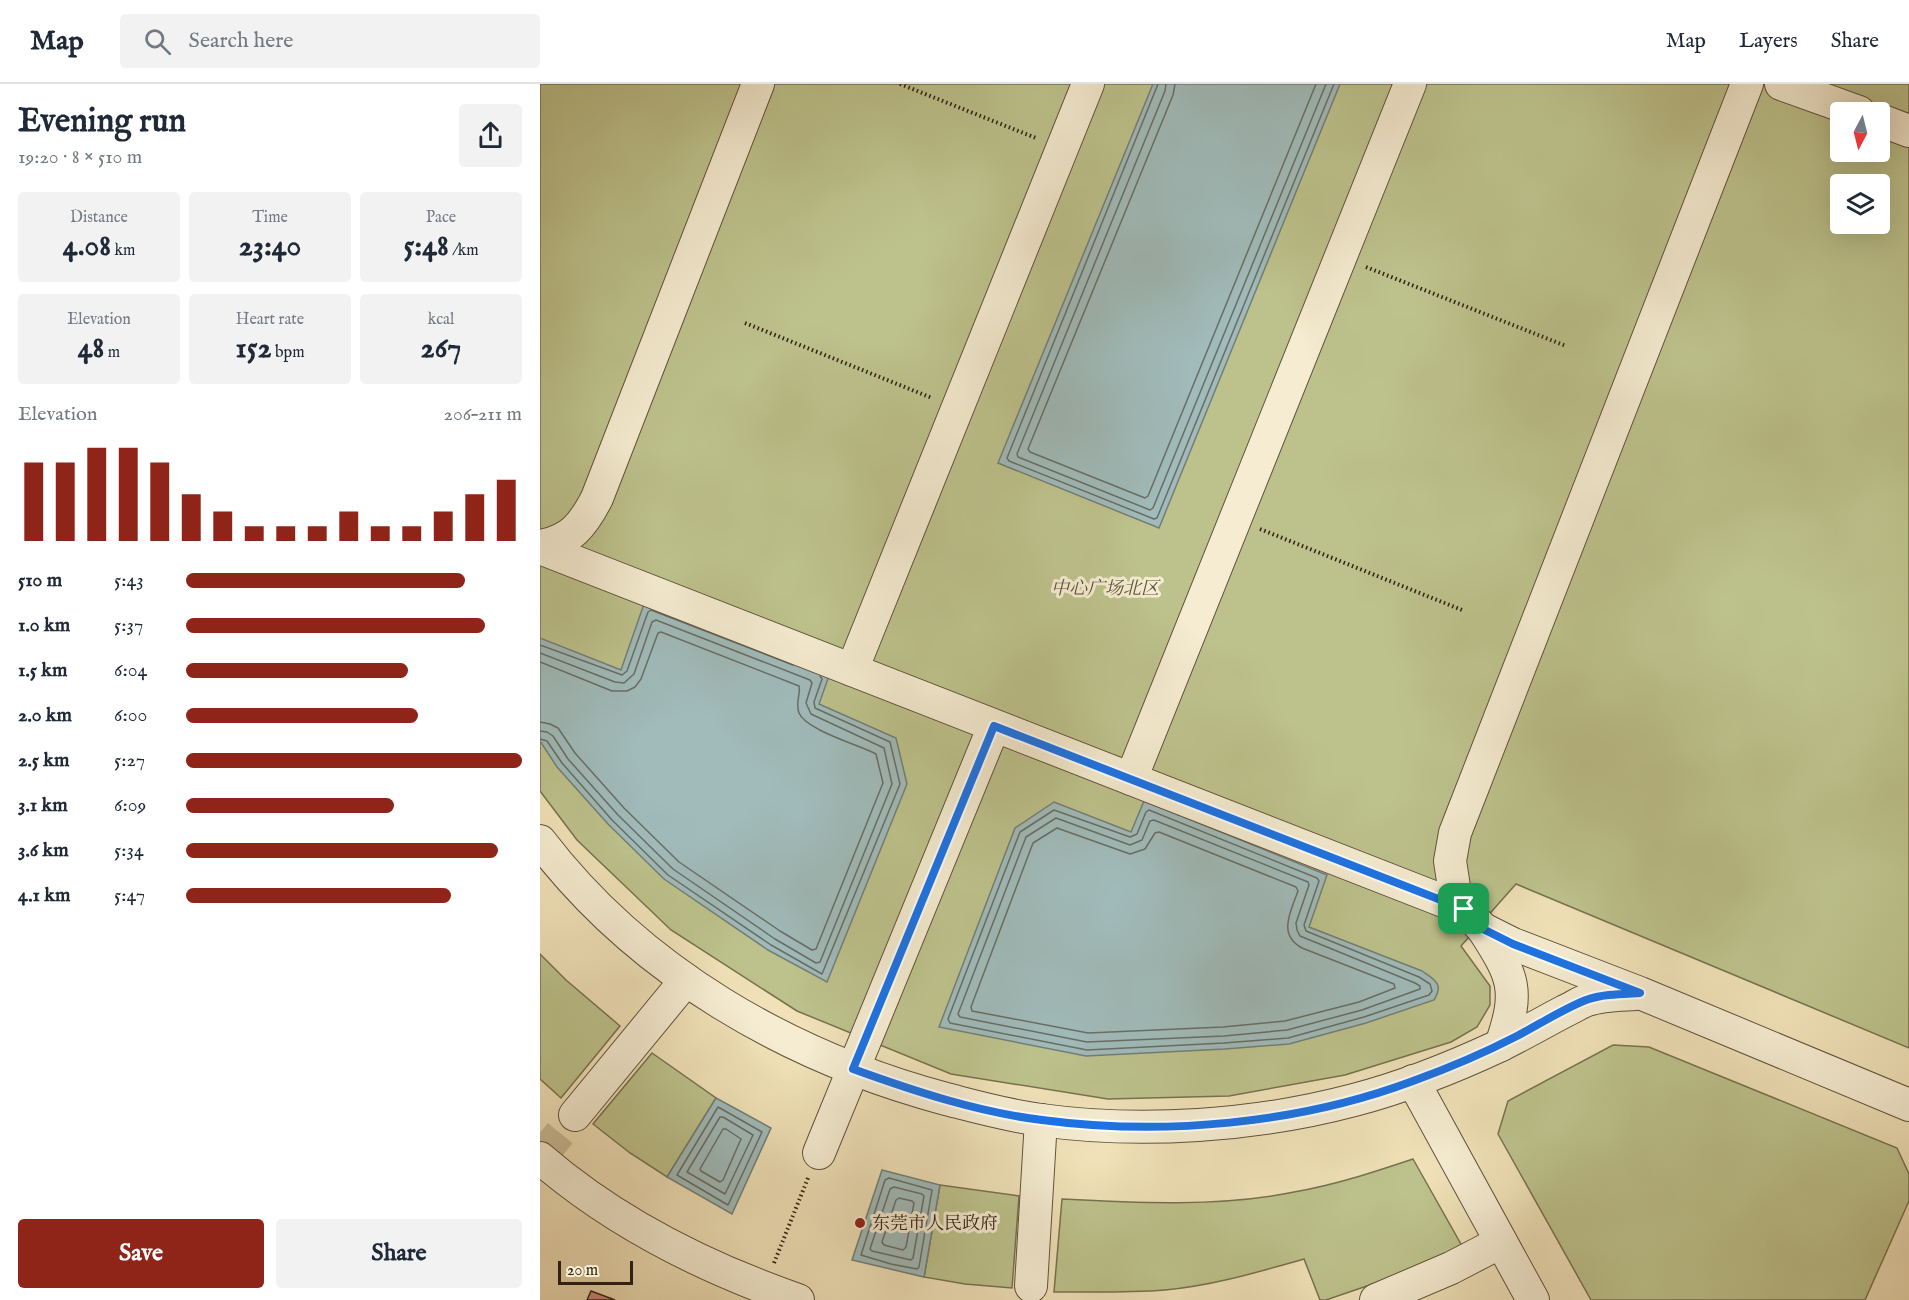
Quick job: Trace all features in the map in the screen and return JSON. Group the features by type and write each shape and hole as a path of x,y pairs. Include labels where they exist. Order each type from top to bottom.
{"street":[{"path":"540,547 556,544 572,534 586,519 597,498 758,84"},
{"path":"852,670 1088,84"},
{"path":"1131,779 1410,84"},
{"path":"1501,1045 1513,1002 1511,980 1501,956 1454,887 1450,861 1455,833 1748,84"},
{"path":"1781,84 1831,102"},
{"path":"1890,124 1909,131"},
{"path":"540,547 1131,779 1474,919 1513,944 1640,993 1909,1105"},
{"path":"819,1153 994,726"},
{"path":"540,841 557,863 613,922 686,980 748,1020 811,1052 907,1089 1041,1120 1100,1125 1162,1126 1233,1122 1299,1113 1355,1100 1413,1081 1501,1045 1587,1000 1640,993"},
{"path":"575,1115 686,980"},
{"path":"1413,1081 1533,1300"},
{"path":"1031,1286 1041,1120"},
{"path":"540,1158 572,1186 633,1224 700,1260 798,1300"},
{"path":"1376,1300 1451,1268 1501,1242"}],"path":[{"path":"900,84 1062,148"},
{"path":"1341,257 1566,345"},
{"path":"745,323 958,408"},
{"path":"1235,519 1462,610"},
{"path":"783,1239 819,1153"}],"green space":[{"name":"中心广场北区","path":"540,84 1909,84 1909,1048 1516,884 1461,946 1490,986 1490,1005 1477,1027 1451,1042 1345,1075 1229,1096 1108,1099 951,1074 797,1011 671,930 577,840 540,791"},
{"path":"540,954 566,980 620,1026 561,1098 540,1079"},
{"path":"1613,1045 1649,1047 1897,1148 1909,1174 1909,1201 1865,1300 1591,1300 1498,1134 1508,1101"},
{"path":"652,1053 716,1098 667,1177 630,1153 593,1124"},
{"path":"1413,1159 1462,1246 1396,1276 1326,1300 1320,1300 1304,1259 1235,1278 1183,1288 1137,1292 1054,1292 1062,1199 1178,1203 1266,1197 1339,1182"},
{"path":"940,1185 1019,1196 1012,1288 965,1284 924,1277"}],"water":[{"path":"1153,84 1340,84 1159,528 998,463"},
{"path":"645,601 830,673 819,704 896,738 907,784 827,982 768,950 664,879 608,824 557,767 540,741 540,638 621,670"},
{"path":"1144,801 1327,875 1309,927 1422,971 1437,983 1438,990 1434,1000 1366,1023 1289,1044 1225,1049 1086,1056 939,1027 1015,828 1054,802 1131,832"},
{"path":"716,1098 771,1128 732,1214 667,1177"},
{"path":"882,1170 940,1185 924,1277 852,1260"}],"building":[{"path":"591,1291 615,1300 587,1300"}],"tunnel":[{"path":"540,1158 575,1115"}],"place":[{"name":"东莞市人民政府","path":"860,1223"}],"route":[{"path":"994,726 1464,909 1483,929 1513,944 1640,993 1587,1000 1501,1045 1413,1081 1355,1100 1299,1113 1233,1122 1162,1126 1100,1125 1041,1120 907,1089 853,1069 994,726"}]}
